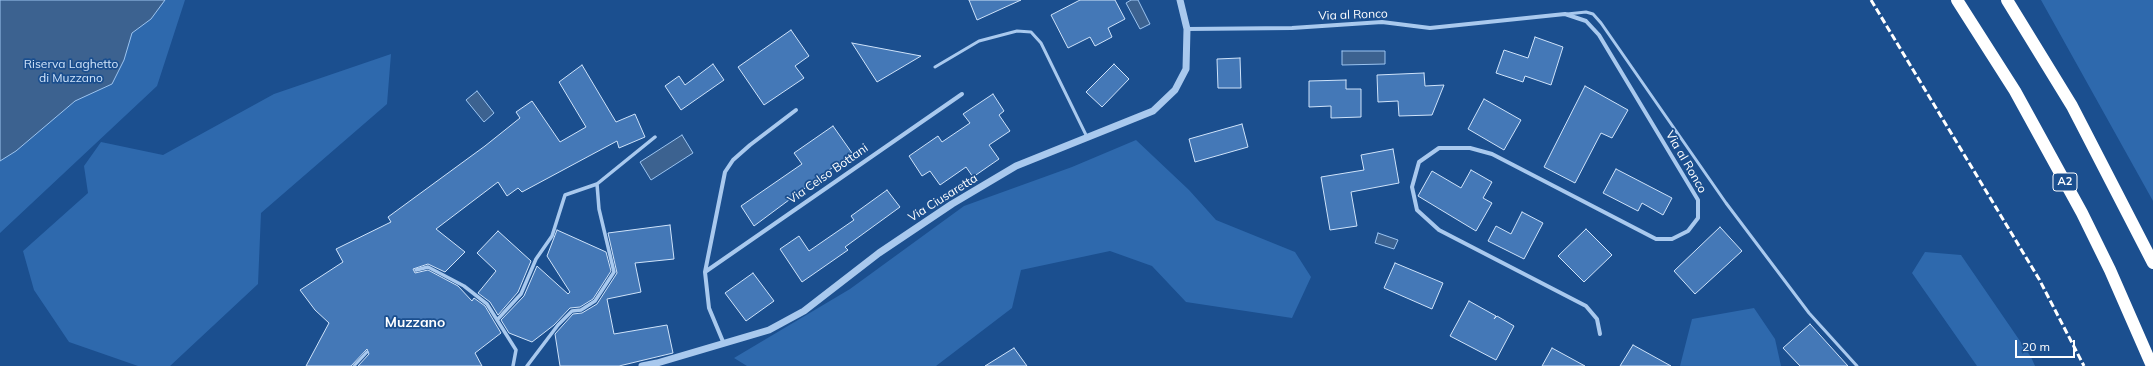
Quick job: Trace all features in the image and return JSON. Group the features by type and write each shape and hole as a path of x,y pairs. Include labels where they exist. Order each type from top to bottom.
{"highway":[{"name":"A2","path":"1957,0 2015,91 2078,207 2113,277 2152,366"},
{"path":"2007,0 2052,71 2087,133 2153,263"}],"street":[{"name":"Via Ciusaretta","path":"642,366 724,345 769,330 804,310 879,253 952,204 1016,166 1153,111 1175,90 1186,69 1187,29 1180,0"},
{"name":"Via al Ronco","path":"1187,29 1292,28 1382,22 1430,28 1565,14 1586,21 1599,35 1698,200 1698,218 1688,231 1672,239 1656,239 1492,154 1470,148 1439,148 1419,162 1412,187 1418,210 1439,230 1586,306 1597,319 1600,334"},
{"name":"Via Celso Bottani","path":"705,272 962,94"},
{"path":"724,345 709,308 705,272 725,172 733,160 750,145 796,110"},
{"path":"497,320 521,294 536,259 552,236 564,195 597,184 655,137"},
{"path":"527,366 558,325 572,311 581,310 595,301 614,272 599,209 597,184"},
{"path":"416,270 428,267 464,286 487,304 516,350 513,366"}],"lane":[{"path":"1565,14 1586,12 1593,14 1601,23 1726,203 1809,313 1857,366"},
{"path":"935,68 979,41 1017,31 1031,32 1041,43 1087,137"},
{"path":"354,366 367,352"}],"green space":[{"name":"Riserva Laghetto di Muzzano","path":"0,0 185,0 157,86 0,233"},
{"path":"2041,0 2153,0 2153,201"},
{"path":"391,54 387,104 261,213 258,284 170,366 138,366 69,342 34,290 23,251 88,193 84,166 101,142 163,155 274,94"},
{"path":"1136,140 1189,190 1216,220 1295,252 1311,277 1292,318 1186,302 1152,266 1110,251 1021,270 1012,308 936,366 747,366 734,358 850,289 964,206 1072,167"},
{"path":"1925,252 1961,255 2031,357 2035,366 1977,366 1912,273"},
{"path":"1754,308 1775,339 1781,366 1680,366 1692,319"}],"shaded area":[{"path":"0,0 165,0 151,19 132,33 124,60 112,84 75,101 16,151 0,161"},
{"path":"1131,0 1138,0 1150,24 1140,29 1126,3"},
{"path":"1342,51 1385,51 1385,64 1342,65"},
{"path":"477,91 494,113 484,122 466,100"},
{"path":"682,135 693,153 651,180 640,162"},
{"path":"1378,233 1398,240 1394,249 1375,243"}],"building":[{"path":"969,0 1021,0 977,20"},
{"path":"1080,0 1115,0 1125,19 1108,28 1112,37 1095,46 1090,37 1068,48 1051,15"},
{"path":"791,30 809,56 795,66 804,78 764,105 738,67"},
{"path":"1535,37 1563,47 1551,85 1525,76 1523,82 1496,73 1504,50 1528,58"},
{"path":"852,43 921,56 877,82"},
{"path":"1240,58 1241,88 1218,88 1217,59"},
{"path":"713,64 724,80 681,110 665,86 679,76 685,85"},
{"path":"1114,64 1129,79 1102,107 1086,92"},
{"path":"582,65 616,122 635,114 645,137 619,148 617,141 522,192 518,188 507,196 498,182 436,229 465,252 445,272 428,264 413,269 415,273 428,270 458,286 472,301 474,298 485,306 501,333 475,353 482,366 358,366 369,354 367,349 351,366 306,366 329,323 315,310 300,290 343,262 336,249 391,222 388,217 485,146 520,118 516,112 532,101 560,142 586,127 559,82"},
{"path":"1424,73 1425,86 1444,85 1432,115 1399,116 1398,101 1378,102 1377,75"},
{"path":"1346,80 1346,89 1361,89 1361,117 1331,118 1331,106 1309,107 1309,81"},
{"path":"1585,86 1628,110 1612,138 1601,133 1575,183 1544,167"},
{"path":"993,94 1004,111 999,115 1010,131 989,145 999,159 973,177 966,167 940,185 930,171 922,176 909,156 938,136 942,142 970,123 963,114"},
{"path":"1484,99 1521,120 1504,150 1468,129"},
{"path":"1242,124 1248,147 1195,162 1189,139"},
{"path":"833,126 852,153 754,226 741,206 802,164 794,153"},
{"path":"1393,149 1399,183 1351,192 1357,226 1330,230 1321,177 1364,170 1361,155"},
{"path":"1616,169 1672,198 1663,215 1642,203 1638,211 1603,193"},
{"path":"1471,170 1492,182 1483,198 1492,203 1476,231 1418,196 1432,171 1461,188"},
{"path":"887,190 900,207 845,247 848,250 802,282 780,249 799,236 809,251 854,220 851,216"},
{"path":"1522,212 1543,223 1524,259 1488,241 1496,226 1511,234"},
{"path":"670,225 674,259 635,263 641,292 607,299 614,334 667,325 673,353 619,366 560,366 555,334 573,314 582,313 597,304 617,273 608,233"},
{"path":"1720,227 1742,251 1695,294 1674,271"},
{"path":"1586,229 1612,255 1584,282 1558,256"},
{"path":"557,230 606,252 611,271 593,299 580,307 570,308 554,325 532,342 509,333 501,320 524,296 537,266 568,294 570,292 547,256"},
{"path":"498,231 531,261 518,292 498,315 490,302 478,293 496,271 477,253"},
{"path":"1395,263 1443,283 1432,309 1384,288"},
{"path":"753,273 774,301 746,321 725,293"},
{"path":"1469,301 1496,316 1494,319 1497,316 1514,326 1496,360 1450,336"},
{"path":"1810,324 1848,366 1800,366 1783,348"},
{"path":"1633,345 1671,366 1620,366"},
{"path":"1014,348 1027,366 985,366"},
{"path":"1552,348 1585,366 1542,366"}],"railway":[{"path":"1871,0 2039,279 2084,366"}],"district":[{"name":"Muzzano","path":"415,323"}]}
